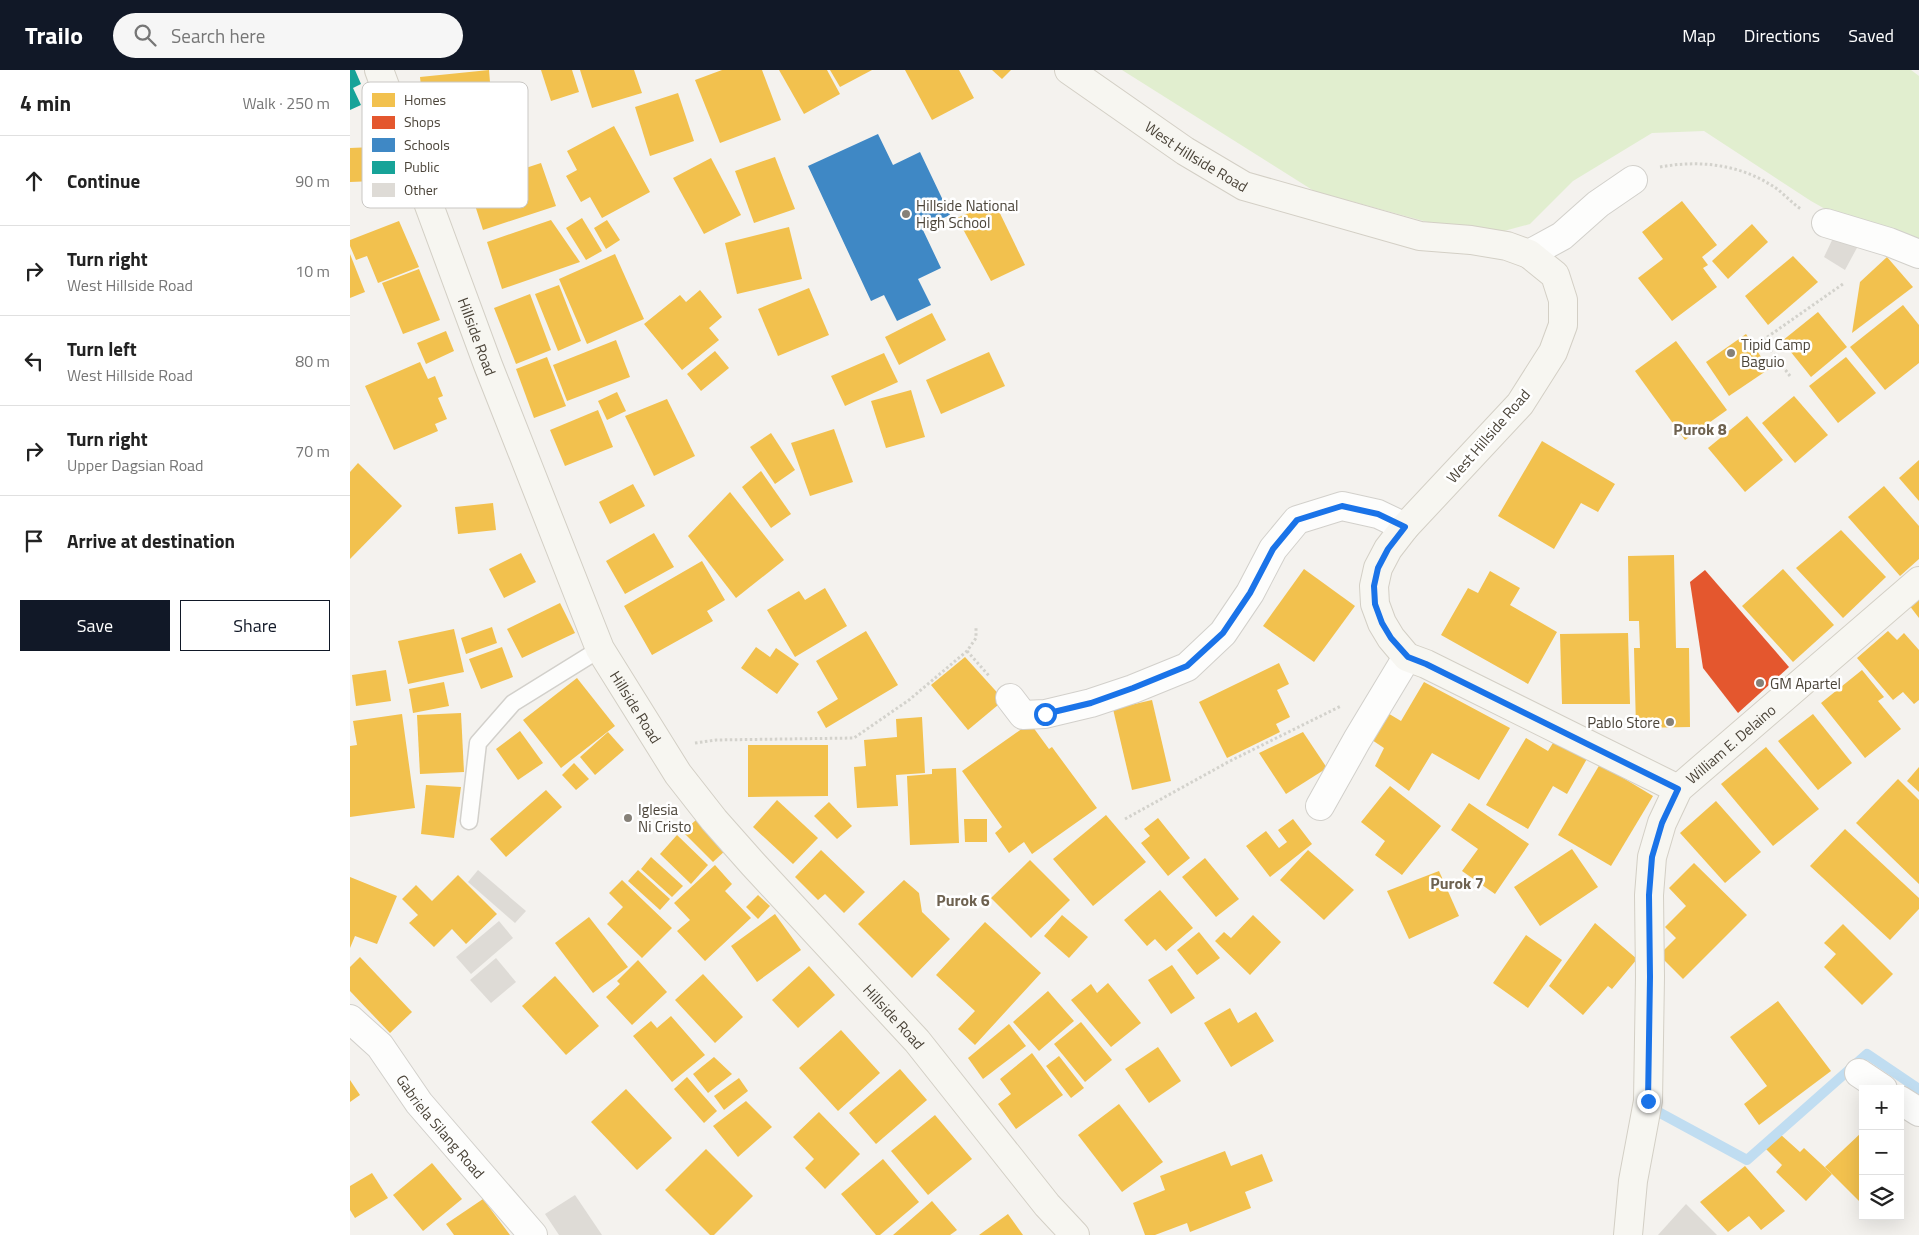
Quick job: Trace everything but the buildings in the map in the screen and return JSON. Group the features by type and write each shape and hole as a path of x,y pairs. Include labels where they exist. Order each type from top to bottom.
{"street":[{"name":"Hillside Road","path":"379,70 383,82"},
{"name":"West Hillside Road","path":"1069,70 1185,151 1244,186 1420,236 1471,240 1507,246 1529,254 1555,275 1562,300 1562,325 1553,352 1520,404 1405,527 1388,549 1378,568 1374,586 1375,604 1382,623 1408,657 1434,668 1678,789"},
{"path":"1529,254 1562,236 1598,204 1632,180"},
{"name":"Hillside Road","path":"430,208 488,365 600,649 678,774 752,864 917,1041 1047,1205 1075,1235"},
{"path":"1826,223 1889,242 1919,254"},
{"path":"1010,698 1023,715 1045,714 1091,703 1187,666 1223,633 1250,593 1273,549 1297,520 1342,506 1378,514 1405,527"},
{"name":"William E. Delaino","path":"1678,789 1919,581"},
{"path":"1320,806 1357,740 1408,657"},
{"path":"1628,1235 1632,1181 1648,1101 1649,895 1652,857 1662,823 1678,789"},
{"name":"Gabriela Silang Road","path":"350,1018 380,1046 418,1103 533,1235"},
{"path":"1859,1073 1877,1085"},
{"path":"1904,1103 1919,1112"}],"lane":[{"path":"469,821 478,743 513,703 600,649"}],"path":[{"path":"1632,180 1658,167 1684,163 1711,164 1742,171 1771,185 1798,207 1826,223"},
{"path":"1790,376 1763,340 1843,284"},
{"path":"716,740 854,738 909,700 967,652 976,638 976,626"},
{"path":"1125,818 1335,707"}],"green space":[{"path":"1122,70 1911,70 1919,76 1919,244 1850,223 1811,201 1704,131 1652,133 1573,181 1530,224 1482,237 1314,191"}],"waterway":[{"path":"1651,1108 1747,1160 1867,1054 1919,1089"}],"place":[{"name":"Hillside National High School","path":"906,214"},
{"name":"Tipid Camp Baguio","path":"1731,353"},
{"name":"GM Apartel","path":"1760,683"},
{"name":"Pablo Store","path":"1670,722"},
{"name":"Iglesia Ni Cristo","path":"628,818"}],"district":[{"name":"Purok 8","path":"1700,429"},
{"name":"Purok 7","path":"1457,883"},
{"name":"Purok 6","path":"963,900"}],"route":[{"path":"1045,714 1091,703 1187,666 1223,633 1250,593 1273,549 1297,520 1342,506 1378,514 1405,527 1388,549 1378,568 1374,586 1375,604 1382,623 1391,638 1408,657 1426,664 1678,789 1662,823 1652,857 1649,895 1648,1101"}]}
